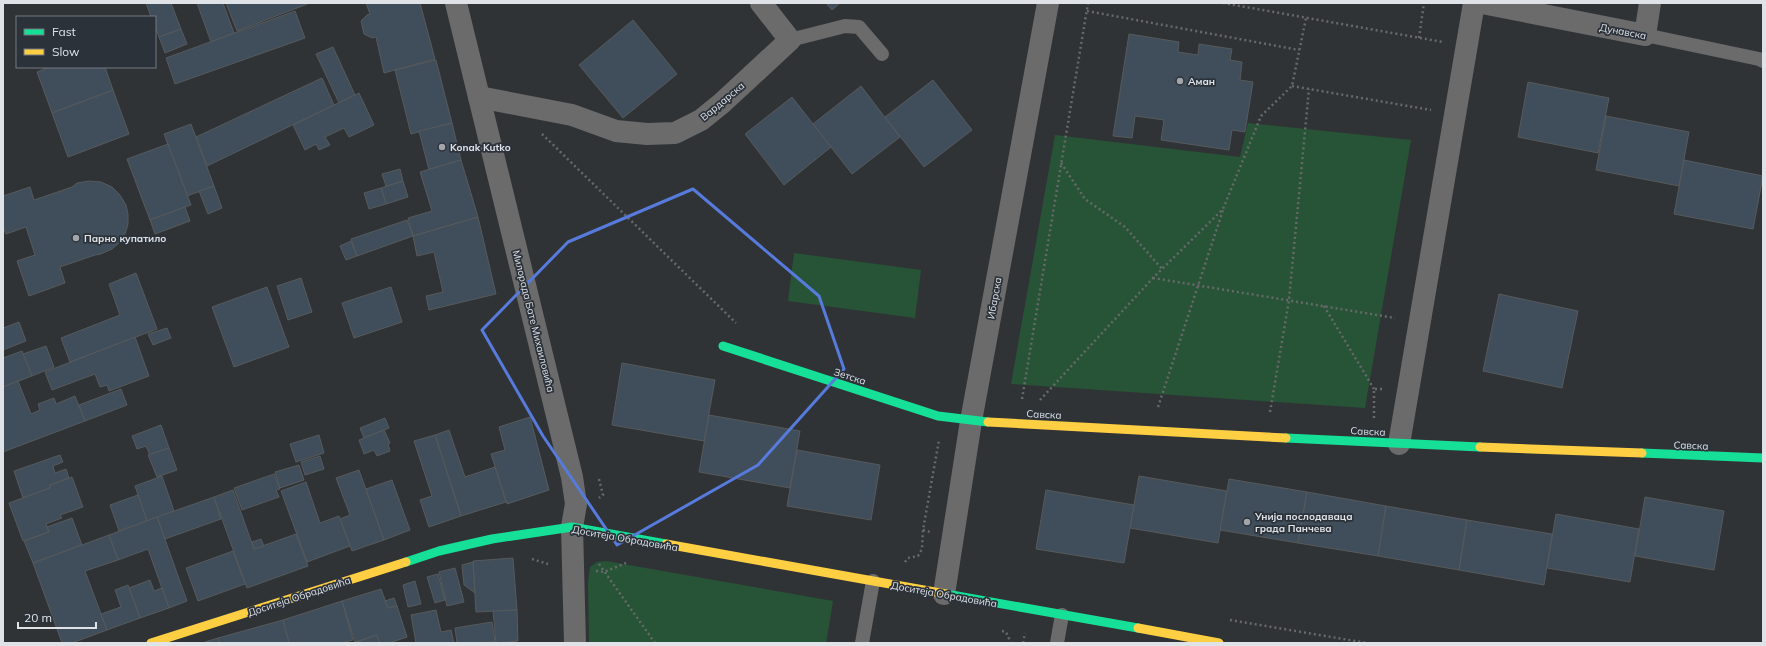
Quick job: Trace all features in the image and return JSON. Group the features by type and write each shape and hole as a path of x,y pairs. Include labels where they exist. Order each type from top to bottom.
{"street":[{"name":"Милорада Бате Михаиловића","path":"456,3 572,477 576,504 572,527 576,643"},
{"path":"761,3 790,40"},
{"name":"Ибарска","path":"944,594 971,421 1048,3"},
{"path":"1399,444 1474,3"},
{"name":"Дунавска","path":"1482,3 1646,35"},
{"path":"1646,35 1650,3"},
{"name":"Вардарска","path":"479,96 572,115 616,131 647,134 675,133 701,120 722,103 790,40"},
{"name":"Зетска","path":"723,346 938,416 971,421"},
{"name":"Савска","path":"971,421 1399,444 1763,458"},
{"name":"Доситеја Обрадовића","path":"151,643 439,551 492,539 572,527 1219,643"}],"lane":[{"path":"790,40 852,25 859,27 882,54"},
{"name":"Дунавска","path":"1646,35 1763,61"},
{"path":"862,643 873,581"},
{"path":"1058,643 1062,615"}],"path":[{"path":"1018,423 1088,3"},
{"path":"1223,3 1467,46"},
{"path":"1420,38 1424,3"},
{"path":"1087,11 1299,50"},
{"path":"1151,430 1223,209 1260,116 1292,86 1306,18"},
{"path":"1292,86 1455,114"},
{"path":"1266,437 1289,300 1310,90"},
{"path":"536,129 739,326"},
{"path":"1061,163 1085,199 1125,227 1162,268"},
{"path":"1018,423 1162,268 1223,209"},
{"path":"1153,278 1420,322"},
{"path":"1324,306 1374,389"},
{"path":"903,586 905,563 908,558 918,556 921,552 923,530 939,440"},
{"path":"923,530 953,538"},
{"path":"527,558 574,571 604,572 625,563 633,564"},
{"path":"595,559 655,643"},
{"path":"1225,619 1367,643"},
{"path":"1000,630 1006,632 1011,643"}],"highlighted area":[{"path":"693,189 819,296 844,369 758,465 617,545 543,436 482,330 568,242"}],"green space":[{"path":"1248,123 1411,140 1365,408 1011,384 1055,135 1240,157"},
{"path":"794,253 921,270 915,318 788,301"},
{"path":"606,561 833,601 826,643 589,643 588,582 590,567 597,562"}],"building":[{"path":"146,3 171,3 181,29 159,37 156,30 156,16 151,16"},
{"path":"197,3 223,3 234,33 211,42"},
{"path":"226,3 310,3 237,31"},
{"path":"366,3 420,3 435,59 384,73 376,37 372,38 364,34 361,21 370,14"},
{"path":"826,3 840,3 832,10"},
{"path":"295,11 305,38 175,84 166,58"},
{"path":"633,20 677,74 623,118 579,65"},
{"path":"181,29 187,44 165,53 159,37"},
{"path":"1129,34 1179,42 1178,52 1198,55 1199,44 1232,49 1230,60 1242,62 1240,80 1253,82 1245,132 1232,130 1229,150 1161,140 1164,120 1135,116 1132,138 1113,136"},
{"path":"333,47 355,95 339,103 316,54"},
{"path":"436,60 452,123 411,134 395,70"},
{"path":"47,68 105,68 113,90 52,113 37,72"},
{"path":"322,78 334,105 207,166 196,137"},
{"path":"933,80 972,130 924,167 885,117"},
{"path":"1528,82 1609,98 1598,153 1518,137"},
{"path":"861,86 900,137 852,174 813,124"},
{"path":"113,90 129,134 68,157 52,113"},
{"path":"359,93 374,125 349,137 344,128 325,137 330,145 319,150 316,144 305,150 293,125"},
{"path":"792,97 831,147 784,185 745,134"},
{"path":"1606,116 1689,132 1679,186 1596,170"},
{"path":"452,123 461,160 429,170 419,131"},
{"path":"191,124 214,186 187,196 164,134"},
{"path":"168,144 191,205 150,220 127,159"},
{"path":"461,160 478,217 413,236 408,218 432,211 420,172"},
{"path":"1684,160 1763,176 1753,229 1674,214"},
{"path":"400,169 403,181 386,186 382,174"},
{"name":"Парно купатило","path":"89,181 101,182 112,187 120,195 126,205 128,214 128,224 125,234 120,242 112,249 60,267 65,283 29,296 17,261 35,255 26,227 6,234 3,227 3,196 30,187 34,200 72,187 77,183"},
{"path":"403,181 408,197 386,204 381,188"},
{"path":"214,186 222,208 208,214 199,191"},
{"path":"381,188 386,204 369,209 364,193"},
{"path":"185,207 190,221 155,234 150,220"},
{"path":"478,217 496,294 429,310 426,296 443,292 434,252 417,256 413,236"},
{"path":"407,220 413,236 357,256 351,239"},
{"path":"351,241 357,256 346,260 340,246"},
{"path":"136,273 157,329 70,362 61,338 120,315 109,284"},
{"path":"301,278 312,312 288,320 277,286"},
{"path":"267,287 289,347 234,367 212,307"},
{"path":"391,287 402,322 354,338 342,303"},
{"path":"1499,294 1578,311 1562,388 1483,371"},
{"path":"19,322 26,341 3,350 3,328"},
{"path":"167,328 171,338 153,345 148,334"},
{"path":"135,337 149,376 109,391 107,385 100,387 95,374 52,390 45,372"},
{"path":"46,346 54,367 32,376 23,354"},
{"path":"22,351 32,376 3,387 3,358"},
{"path":"622,363 715,380 704,441 612,425"},
{"path":"18,381 31,414 40,410 38,404 54,398 56,404 75,396 85,421 3,452 3,387"},
{"path":"121,389 127,405 85,421 79,405"},
{"path":"709,415 800,431 790,488 699,472"},
{"path":"530,417 549,490 507,504 491,454 505,450 499,427"},
{"path":"385,418 389,428 364,438 360,428"},
{"path":"161,425 169,448 150,455 146,446 137,449 132,436"},
{"path":"384,430 390,443 388,444 390,451 377,456 374,450 364,454 359,440"},
{"path":"449,430 465,477 495,467 506,502 461,516 435,435"},
{"path":"319,435 324,453 296,462 290,444"},
{"path":"435,435 461,516 429,527 420,500 432,496 414,441"},
{"path":"169,448 177,470 157,477 148,455"},
{"path":"797,450 880,465 871,520 787,506"},
{"path":"60,455 63,462 53,466 55,473 66,469 69,478 50,485 50,488 23,498 14,471"},
{"path":"320,456 324,469 305,475 301,462"},
{"path":"299,465 304,480 280,488 275,472"},
{"path":"359,470 384,540 352,551 340,519 350,515 336,478"},
{"path":"274,474 280,489 276,490 279,497 242,510 234,488"},
{"path":"162,476 174,511 147,521 135,486"},
{"path":"1139,476 1227,491 1218,543 1130,528"},
{"path":"72,477 83,507 60,515 62,518 46,524 49,532 23,541 9,503 50,488 50,485"},
{"path":"1229,479 1307,492 1298,543 1220,530"},
{"path":"392,480 410,530 384,540 366,489"},
{"path":"306,482 320,523 339,516 350,546 307,562 281,491"},
{"path":"233,490 254,549 296,534 308,566 247,588 214,497"},
{"path":"1046,490 1134,505 1124,563 1036,549"},
{"path":"1307,492 1386,506 1378,556 1298,543"},
{"path":"138,495 147,521 119,531 110,505"},
{"path":"214,497 221,519 165,539 157,517"},
{"path":"1645,497 1724,511 1714,570 1635,556"},
{"path":"1386,506 1467,520 1459,570 1378,556"},
{"path":"1556,514 1639,529 1630,582 1547,568"},
{"path":"157,517 187,601 169,608 148,549 118,560 109,535"},
{"path":"72,518 82,545 33,563 24,541 49,532 47,527"},
{"path":"1467,520 1552,534 1544,585 1459,570"},
{"path":"109,535 118,560 85,571 107,630 72,643 62,643 33,563"},
{"path":"261,539 264,546 254,549 252,542"},
{"path":"233,551 245,584 198,601 186,568"},
{"path":"513,558 517,610 476,612 473,561"},
{"path":"473,562 475,593 464,585 462,565"},
{"path":"455,568 464,602 447,606 439,572"},
{"path":"438,574 445,600 435,603 427,577"},
{"path":"150,580 154,591 162,588 169,608 140,618 129,588"},
{"path":"415,581 421,604 408,607 403,585"},
{"path":"128,585 140,618 107,630 101,614 121,607 115,590"},
{"path":"381,589 388,608 397,606 407,637 389,643 379,643 377,635 355,642 342,601"},
{"path":"394,598 397,606 388,608 385,601"},
{"path":"342,601 353,640 342,643 289,643 283,620"},
{"path":"436,610 441,632 451,630 454,643 416,643 411,615"},
{"path":"517,610 518,641 496,643 493,611"},
{"path":"283,620 289,643 219,643 218,638"},
{"path":"492,622 495,642 457,643 455,628"},
{"path":"377,635 379,643 357,643 357,642"},
{"path":"218,638 219,643 202,643"}],"traffic: fast":[{"path":"723,346 938,416 988,422"},
{"path":"1286,438 1480,447"},
{"path":"1642,453 1763,458"},
{"path":"406,562 439,551 492,539 572,527 666,544"},
{"path":"946,594 1138,628"}],"traffic: slow":[{"path":"988,422 1286,438"},
{"path":"1480,447 1642,453"},
{"path":"666,544 946,594"},
{"path":"151,643 406,562"},
{"path":"1138,628 1219,643"}],"place":[{"name":"Аман","path":"1180,81"},
{"name":"Konak Kutko","path":"442,147"},
{"name":"Парно купатило","path":"76,238"},
{"name":"Унија послодаваца града Панчева","path":"1247,522"}]}
